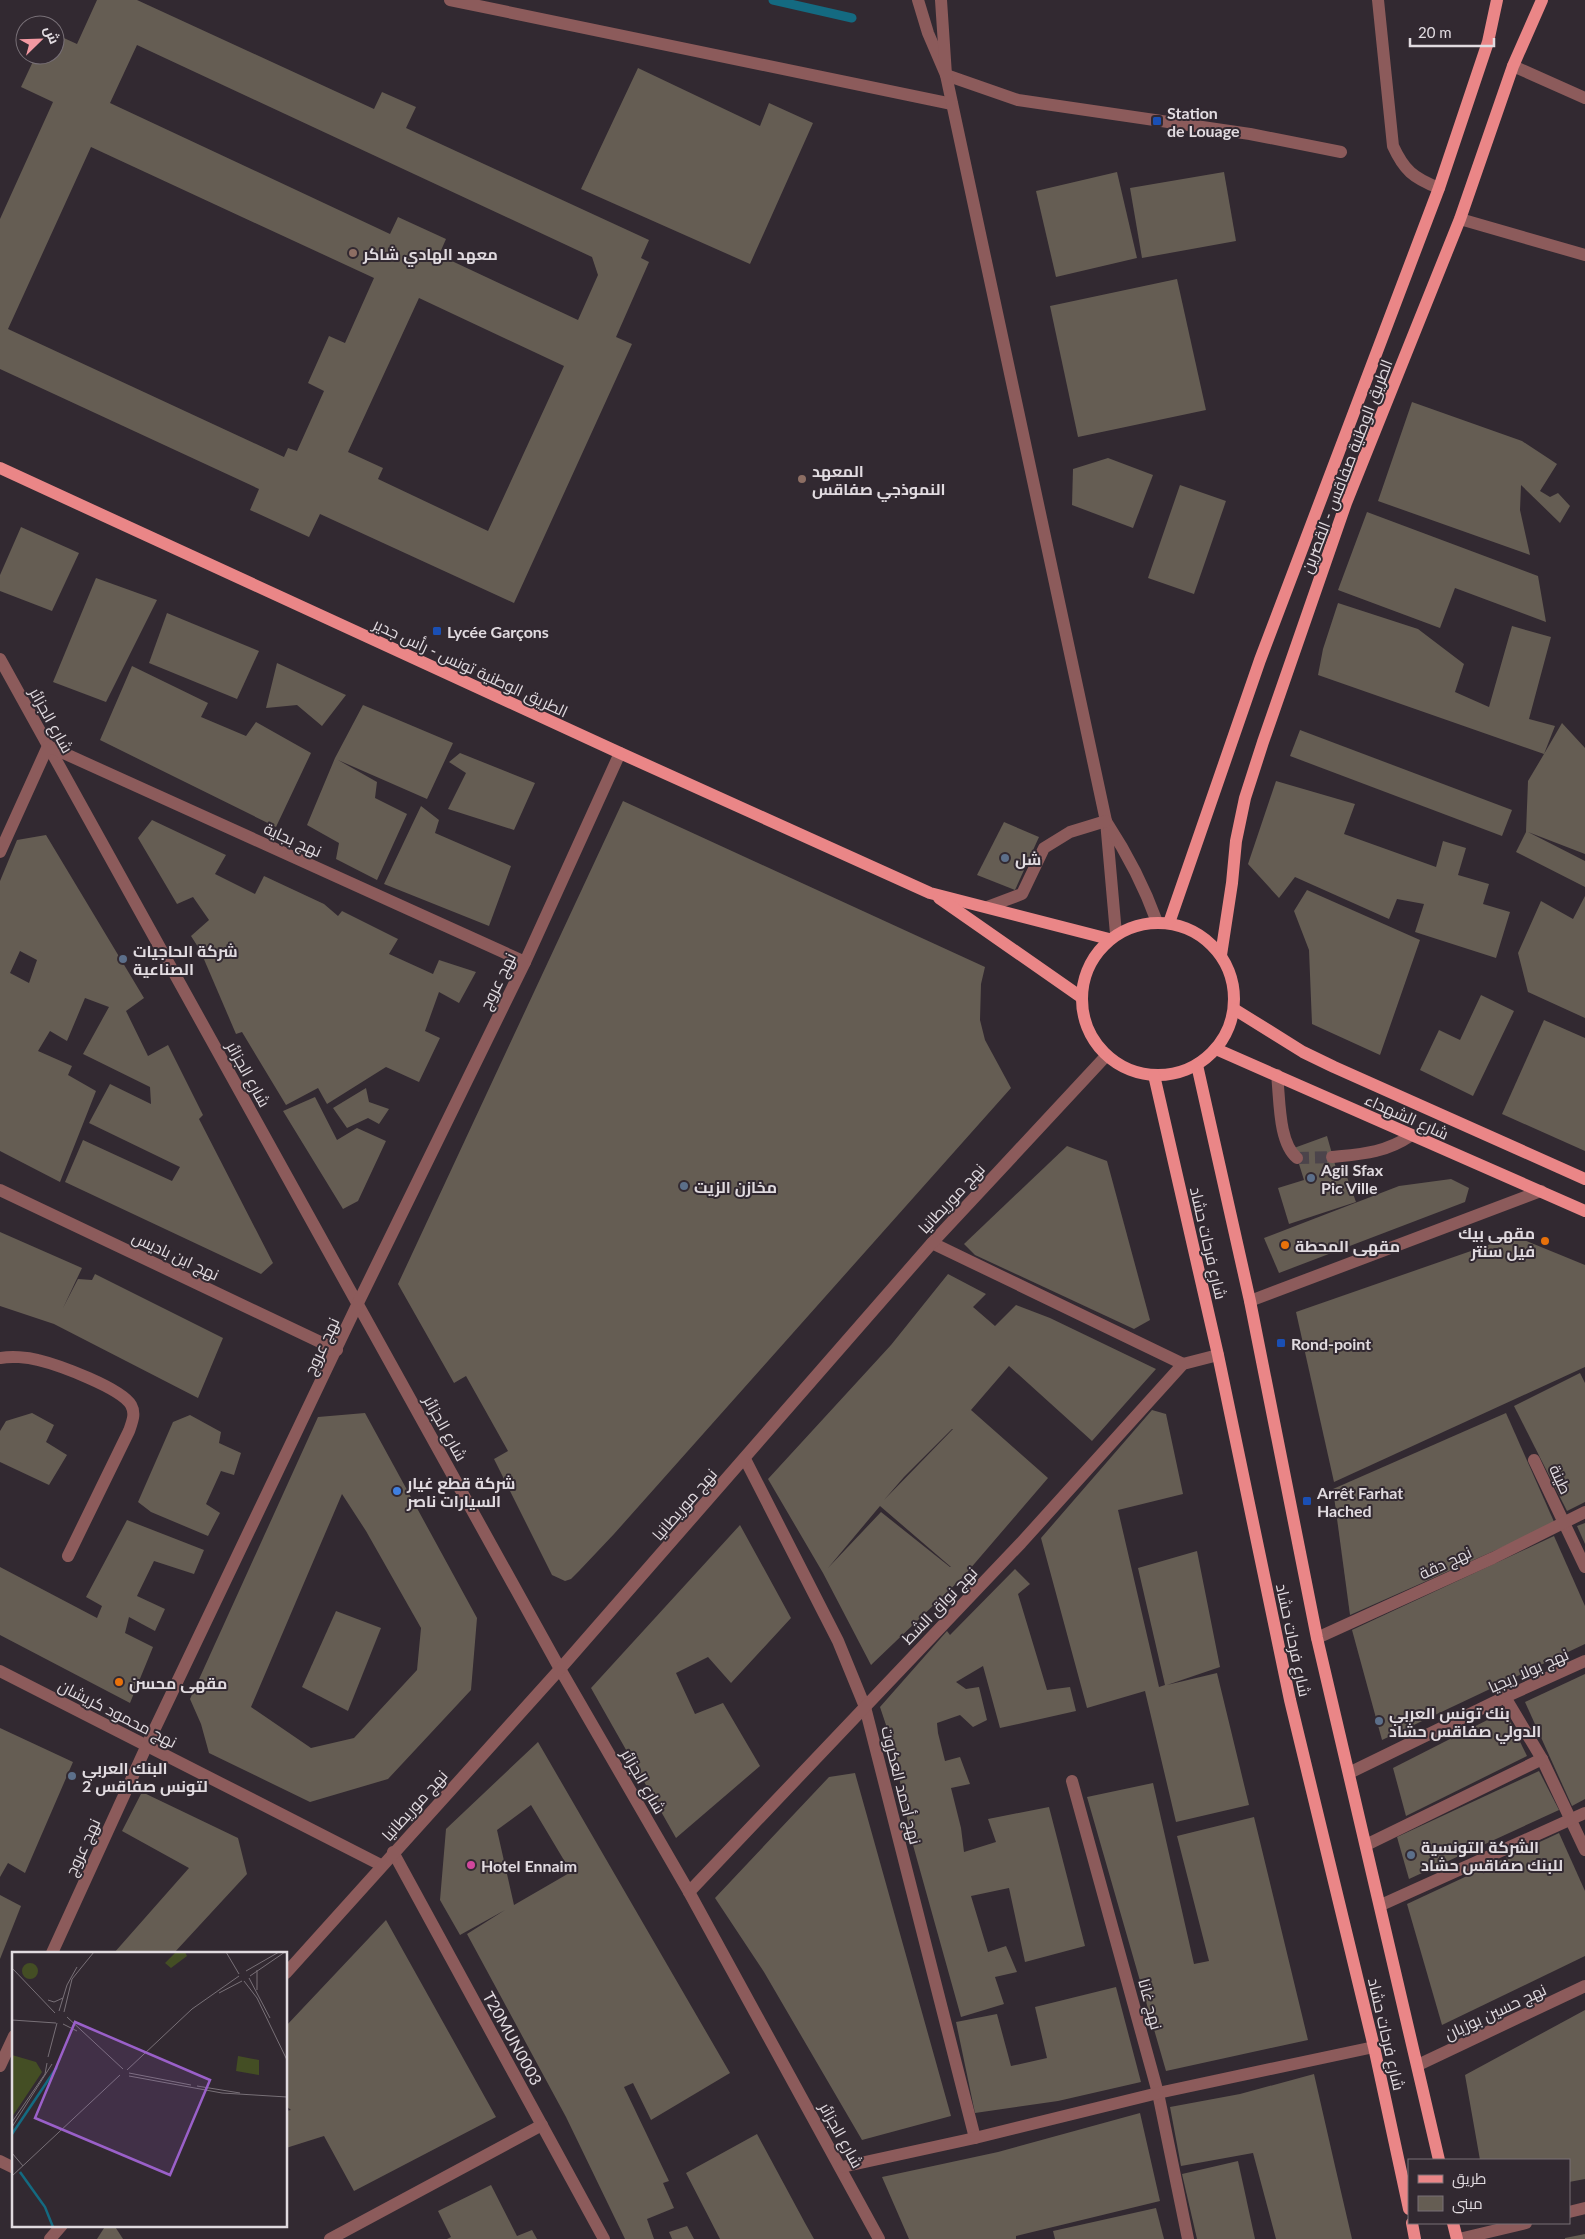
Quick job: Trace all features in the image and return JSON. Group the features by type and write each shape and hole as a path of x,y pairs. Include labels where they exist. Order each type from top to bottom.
{"main road":[{"name":"الطريق الوطنية صفاقس - القصرين","path":"1163,922 1438,188 1488,42 1498,0"},
{"name":"الطريق الوطنية صفاقس - القصرين","path":"1221,955 1232,883 1236,841 1245,798 1262,742 1346,503 1460,219 1513,66 1542,0"},
{"name":"الطريق الوطنية تونس - رأس جدير","path":"0,468 620,753 930,893 1081,996"},
{"name":"الطريق الوطنية تونس - رأس جدير","path":"930,893 1112,937"},
{"path":"1163,922 1195,932 1207,940 1221,955 1232,981 1234,1009 1228,1030 1216,1049 1197,1065 1176,1073 1154,1075 1137,1073 1121,1066 1106,1056 1092,1038 1084,1018 1081,996 1085,975 1094,955 1112,937 1136,925 1163,922"},
{"name":"شارع الشهداء","path":"1234,1009 1303,1052 1585,1179"},
{"name":"شارع الشهداء","path":"1216,1049 1410,1136 1585,1211"},
{"name":"شارع فرحات حشاد","path":"1197,1065 1250,1301 1317,1638 1381,1905 1439,2159"},
{"name":"شارع فرحات حشاد","path":"1154,1075 1218,1355 1290,1700 1374,2047 1408,2204"},
{"path":"1412,2224 1415,2239"},
{"path":"1453,2224 1458,2239"}],"street":[{"path":"450,0 952,104"},
{"path":"918,0 928,33 946,75 1018,100 1250,134 1341,152"},
{"path":"942,0 946,75 1106,821 1112,937"},
{"path":"1378,0 1393,146 1402,166 1420,180 1438,188"},
{"path":"1513,66 1585,98"},
{"path":"1460,219 1585,255"},
{"name":"شارع الجزائر","path":"0,659 560,1669 689,1892 842,2167 879,2239"},
{"path":"0,852 48,746"},
{"name":"نهج بجاية","path":"48,746 525,962"},
{"name":"نهج عروج","path":"52,1952 147,1746 358,1303 525,962 620,753"},
{"path":"987,907 1022,894 1044,848 1070,832 1106,821"},
{"path":"1106,821 1127,853 1163,922"},
{"name":"نهج موريطانيا","path":"288,1971 381,1865 560,1669 932,1243 1106,1056"},
{"path":"1277,1075 1284,1140 1290,1152 1297,1158"},
{"path":"1332,1157 1378,1152 1396,1145 1410,1136"},
{"name":"نهج ابن باديس","path":"0,1190 337,1350"},
{"path":"1250,1301 1541,1191"},
{"path":"932,1243 1182,1364 1218,1355"},
{"path":"0,1358 38,1360 102,1384 122,1395 131,1405 134,1415 129,1431 68,1556"},
{"name":"نهج نواق الشط","path":"689,1892 1021,1543 1182,1364"},
{"name":"نهج أحمد العكروت","path":"745,1459 838,1640 865,1707 975,2138"},
{"name":"طينة","path":"1534,1460 1585,1566"},
{"name":"نهج دقة","path":"1317,1638 1492,1558 1585,1512"},
{"name":"نهج بولا ريجيا","path":"1349,1773 1506,1697 1585,1662"},
{"name":"نهج محمود كريشان","path":"0,1671 381,1865"},
{"path":"1506,1697 1542,1760 1585,1850"},
{"path":"1366,1845 1542,1760"},
{"name":"نهج غانا","path":"1072,1781 1158,2093 1188,2239"},
{"path":"1381,1905 1585,1813"},
{"name":"T20MUN0003","path":"393,1852 604,2239"},
{"name":"نهج حسين بوزيان","path":"1418,2065 1585,1986"},
{"path":"0,2066 12,2040"},
{"path":"842,2167 975,2138 1158,2093 1374,2047"},
{"path":"330,2239 542,2125"},
{"path":"0,2160 12,2167"},
{"path":"1570,2212 1585,2208"},
{"path":"1458,2239 1522,2224"},
{"path":"50,2239 61,2226"}],"building":[{"path":"97,0 137,0 374,109 382,92 416,107 406,128 649,240 641,258 649,262 616,337 632,344 514,603 320,514 309,537 250,510 259,489 0,369 0,219 53,102 21,87 31,65 65,65 65,39 77,44","holes":["137,45 592,257 598,275 578,320 439,255 446,239 398,217 390,234 110,103","91,147 374,278 345,343 329,336 308,383 324,391 297,451 288,448 284,457 8,329","419,298 564,366 488,531 378,479 383,468 348,452"]},
{"path":"638,68 760,126 769,103 813,123 750,264 581,189"},
{"path":"1117,172 1137,258 1056,277 1036,191"},
{"path":"1224,172 1236,241 1142,258 1130,188"},
{"path":"1177,279 1206,410 1078,437 1050,306"},
{"path":"1412,402 1522,441 1557,464 1540,491 1550,497 1558,493 1570,506 1560,523 1521,485 1520,510 1530,555 1378,501"},
{"path":"1108,458 1153,475 1133,528 1072,505 1073,469"},
{"path":"1180,485 1226,501 1194,594 1148,578"},
{"path":"1367,512 1538,576 1546,622 1455,588 1440,628 1338,590"},
{"path":"21,527 79,553 52,611 0,591 0,575"},
{"path":"96,578 157,600 106,702 53,682"},
{"path":"1338,603 1418,629 1464,664 1455,692 1489,707 1512,626 1551,637 1529,719 1555,726 1544,754 1318,675 1323,649"},
{"path":"167,613 259,651 237,699 149,663"},
{"path":"277,663 346,695 322,726 297,705 266,708"},
{"path":"132,666 208,703 201,717 246,736 256,722 311,753 276,827 100,740"},
{"path":"363,705 453,743 427,799 338,760 377,782 375,798 407,814 377,880 336,859 339,843 307,825 335,758"},
{"path":"1562,723 1585,748 1585,854 1528,832 1585,861 1585,887 1516,852 1526,832 1528,781"},
{"path":"1300,730 1512,810 1502,836 1290,756"},
{"path":"460,753 535,783 514,830 448,809 466,773 449,762"},
{"path":"1276,781 1355,804 1344,834 1436,867 1443,841 1466,848 1458,875 1489,884 1483,904 1510,912 1496,958 1415,932 1424,904 1397,899 1389,919 1295,877 1279,898 1248,864"},
{"name":"مخازن الزيت","path":"623,801 985,967 981,984 980,1020 985,1040 1011,1088 614,1534 571,1579 565,1581 552,1575 494,1459 508,1451 466,1376 454,1383 398,1284"},
{"path":"421,806 439,820 435,833 511,866 489,926 384,884"},
{"path":"152,820 226,855 215,874 255,894 264,876 324,904 338,916 342,911 398,939 389,954 433,974 439,960 476,972 459,1003 439,992 425,1031 440,1038 419,1082 386,1067 327,1104 318,1088 286,1105 242,1032 236,1034 200,950 191,936 209,920 193,897 177,904 138,838"},
{"path":"1004,822 1039,837 1015,890 977,875"},
{"path":"46,835 144,998 126,1011 148,1056 168,1045 203,1115 199,1119 273,1263 261,1274 65,1182 83,1140 172,1181 180,1167 89,1123 110,1084 151,1104 150,1087 83,1054 109,1007 85,998 67,1041 50,1031 38,1051 72,1066 68,1075 96,1091 60,1182 0,1151 0,881 17,840","holes":["20,951 37,960 29,983 10,973"]},
{"path":"1307,890 1420,940 1380,1055 1312,1024 1309,950 1294,911"},
{"path":"1585,896 1585,1018 1528,992 1518,953 1541,901 1573,919"},
{"path":"1481,995 1514,1011 1473,1096 1420,1070 1439,1030 1460,1040"},
{"path":"1544,1020 1585,1038 1585,1151 1502,1114"},
{"path":"366,1088 369,1102 389,1109 379,1124 368,1118 347,1128 333,1108"},
{"path":"315,1097 337,1140 357,1128 386,1141 358,1201 343,1209 283,1111"},
{"path":"1327,1136 1336,1168 1343,1166 1356,1202 1289,1224 1278,1188 1304,1180 1294,1148"},
{"path":"1067,1146 1107,1161 1150,1320 1134,1329 975,1255 964,1244"},
{"path":"1451,1179 1469,1188 1465,1202 1279,1273 1264,1238 1399,1186"},
{"path":"0,1232 82,1268 63,1308 78,1279 92,1280 95,1274 223,1338 198,1398 54,1324 0,1306"},
{"path":"1514,1236 1585,1265 1585,1367 1334,1482 1296,1312"},
{"path":"948,1274 986,1294 973,1307 995,1326 1016,1305 1050,1318 1156,1369 1092,1441 1009,1366 971,1410 1048,1478 963,1577 871,1665 823,1573 768,1479 891,1345","holes":["953,1429 884,1500 904,1477","880,1506 951,1567 881,1512 828,1568"]},
{"path":"1580,1373 1585,1383 1585,1502 1567,1511 1514,1406"},
{"path":"1152,1410 1166,1414 1183,1494 1118,1510 1159,1687 1165,1685 1138,1568 1197,1551 1220,1667 1167,1685 1217,1673 1249,1805 1176,1822 1145,1691 1087,1708 1041,1538"},
{"path":"32,1413 54,1425 46,1442 67,1455 49,1485 0,1462 0,1431 6,1421"},
{"path":"365,1413 477,1618 471,1690 388,1779 310,1802 209,1753 201,1724 190,1699 318,1417","holes":["342,1494 366,1531 421,1628 417,1670 354,1738 311,1748 251,1707"]},
{"path":"1506,1413 1555,1524 1350,1615 1333,1489"},
{"path":"190,1415 221,1432 219,1443 241,1453 234,1475 221,1471 206,1504 220,1513 208,1536 151,1512 138,1502 173,1422"},
{"path":"127,1520 204,1550 194,1574 154,1561 137,1596 165,1609 155,1631 129,1617 125,1633 153,1647 130,1703 0,1635 0,1567 97,1618 102,1606 86,1597"},
{"path":"1585,1523 1585,1544 1577,1526"},
{"path":"740,1525 791,1618 731,1683 708,1657 676,1673 695,1714 723,1703 760,1766 676,1838 591,1688"},
{"path":"1554,1536 1585,1606 1585,1644 1382,1740 1352,1630"},
{"path":"1015,1569 1030,1584 1018,1594 1047,1690 1070,1687 1076,1711 1000,1728 983,1666 956,1682 966,1689 979,1687 987,1720 973,1727 960,1715 937,1723 938,1733 945,1761 960,1757 970,1784 951,1788 961,1828 964,1852 996,1842 988,1819 1049,1807 1085,1946 1025,1962 1009,1888 971,1896 988,1952 1006,1946 1017,1972 995,1977 1004,2004 961,2017 911,1838 893,1746 880,1707 947,1631 950,1635"},
{"path":"336,1611 381,1628 348,1711 302,1687"},
{"path":"1585,1674 1585,1799 1572,1806 1525,1702"},
{"path":"1505,1711 1527,1756 1406,1816 1393,1768"},
{"path":"0,1728 73,1762 25,1873 8,1863 0,1877"},
{"path":"538,1742 730,2073 651,2120 633,2083 624,2087 669,2181 663,2183 674,2208 647,2219 654,2239 625,2239 566,2117 467,1934 505,1910 460,1935 440,1900 446,1829","holes":["531,1805 571,1872 514,1905 497,1830"]},
{"path":"1539,1771 1559,1810 1409,1879 1397,1837"},
{"path":"855,1773 951,2116 862,2140 764,1972 715,1898 829,1777"},
{"path":"1153,1783 1194,1964 1209,1961 1177,1836 1254,1817 1308,2040 1166,2071 1087,1797"},
{"path":"142,1792 238,1838 247,1874 175,1952 115,1952 189,1868 122,1831"},
{"path":"1559,1833 1585,1891 1585,1956 1442,2025 1407,1904"},
{"path":"0,1895 21,1906 0,1959"},
{"path":"386,1920 496,2117 354,2191 324,2136 288,2147 288,2111 291,2110 288,2108 288,2024"},
{"path":"1116,1987 1141,2082 1058,2101 975,2113 956,2022 997,2014 1011,2066 1047,2058 1035,2007"},
{"path":"1585,2010 1585,2179 1570,2182 1570,2159 1480,2159 1465,2075"},
{"path":"1314,2074 1352,2239 1276,2239 1253,2153 1181,2166 1170,2107 1240,2094"},
{"path":"1140,2113 1160,2201 1016,2236 1016,2239 909,2239 882,2177 998,2152"},
{"path":"757,2134 814,2239 720,2239 686,2173"},
{"path":"1238,2161 1255,2239 1197,2239 1182,2174"},
{"path":"491,2185 517,2236 532,2230 537,2239 447,2239 451,2237 438,2211"},
{"path":"1156,2208 1164,2239 1055,2239 1053,2231"},
{"path":"105,2226 115,2226 123,2239 97,2239"},
{"path":"687,2226 694,2239 672,2239 669,2232"},
{"path":"1585,2234 1585,2239 1565,2239 1565,2238"}],"waterway":[{"path":"773,0 852,18"}],"tunnel":[{"path":"1297,1158 1332,1157"}],"place":[{"name":"Station de Louage","path":"1157,121"},
{"name":"معهد الهادي شاكر","path":"353,253"},
{"name":"المعهد النموذجي صفاقس","path":"802,479"},
{"name":"Lycée Garçons","path":"437,631"},
{"name":"شل","path":"1005,858"},
{"name":"شركة الحاجيات الصناعية","path":"123,959"},
{"name":"Agil Sfax Pic Ville","path":"1311,1178"},
{"name":"مخازن الزيت","path":"684,1186"},
{"name":"مقهى بيك فيل سنتر","path":"1545,1241"},
{"name":"مقهى المحطة","path":"1285,1245"},
{"name":"Rond-point","path":"1281,1343"},
{"name":"شركة قطع غيار السيارات ناصر","path":"397,1491"},
{"name":"Arrêt Farhat Hached","path":"1307,1501"},
{"name":"مقهى محسن","path":"119,1682"},
{"name":"بنك تونس العربي الدولي صفاقس حشاد","path":"1379,1721"},
{"name":"البنك العربي لتونس صفاقس 2","path":"72,1776"},
{"name":"الشركة التونسية للبنك صفاقس حشاد","path":"1411,1855"},
{"name":"Hotel Ennaim","path":"471,1865"}]}
